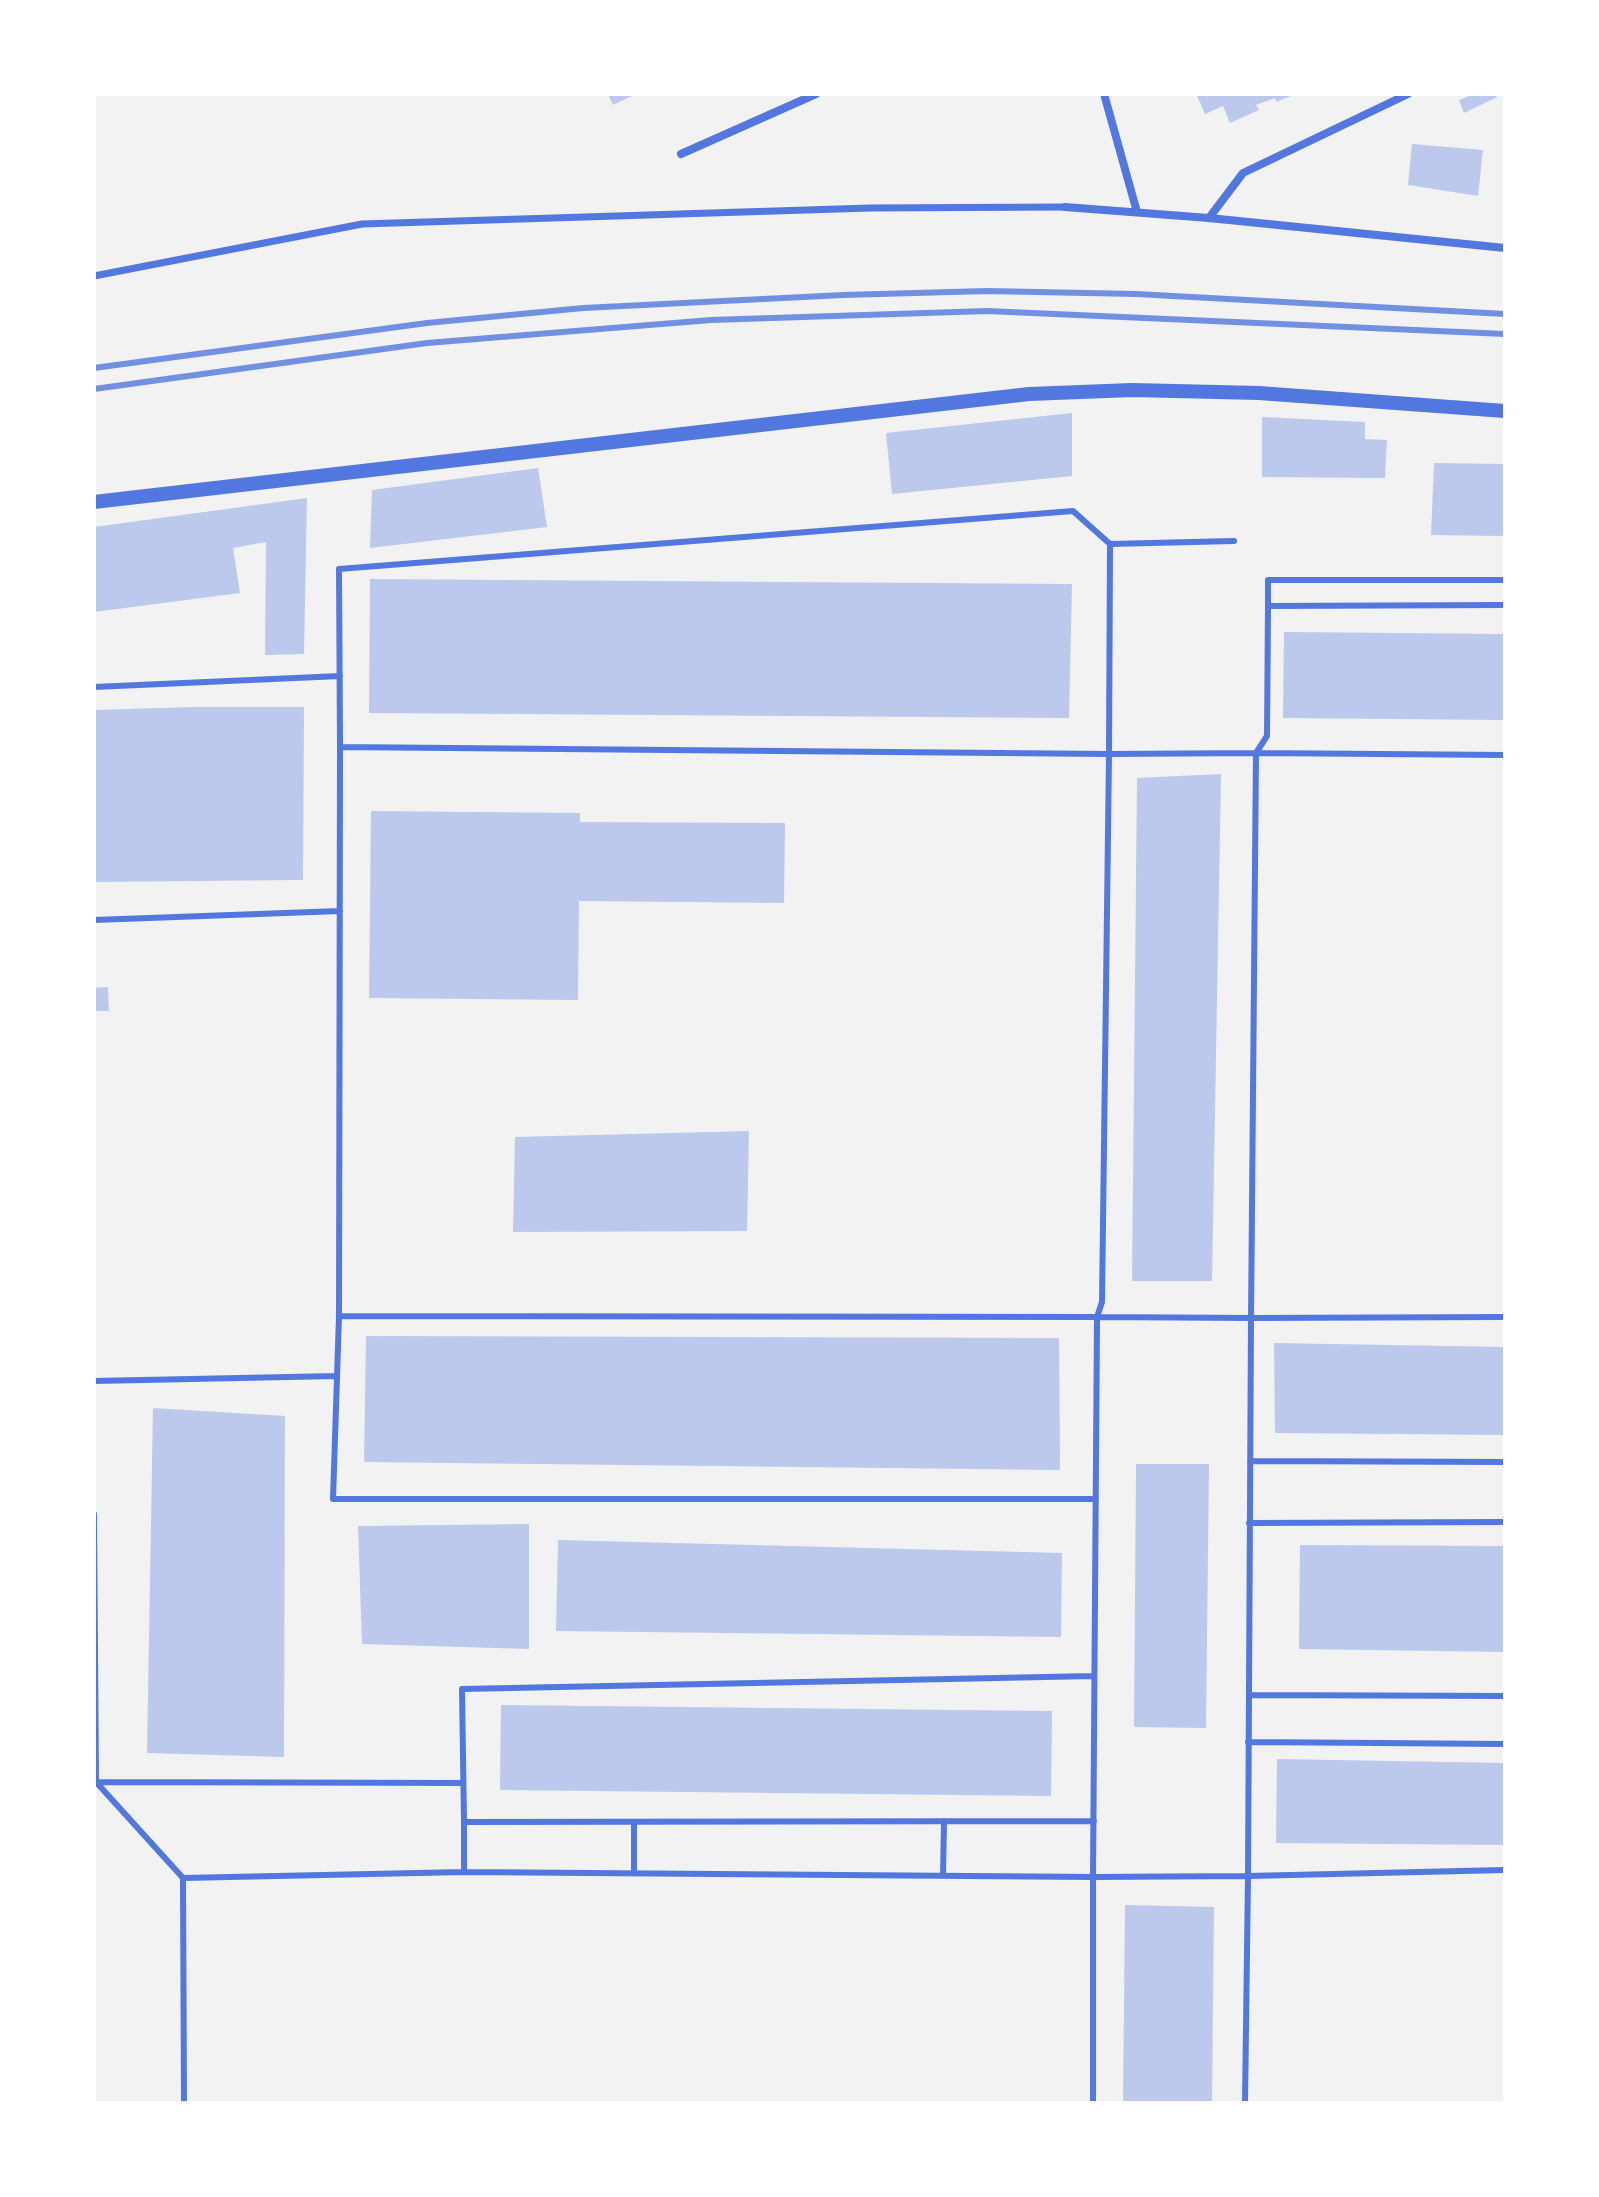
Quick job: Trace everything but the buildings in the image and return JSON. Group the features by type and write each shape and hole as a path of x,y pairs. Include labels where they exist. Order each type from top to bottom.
{"street":[{"path":"681,154 816,94"},
{"path":"1104,94 1137,212"},
{"path":"1209,218 1243,173 1408,94"},
{"path":"94,276 362,224 870,208 1065,207 1209,218 1505,248"},
{"path":"94,502 1029,394 1132,390 1259,393 1505,411"}],"lane":[{"path":"1096,1499 333,1499 339,1316 339,569 1073,511 1110,544 1234,541"},
{"path":"1093,2103 1097,1317 1102,1302 1110,544"},
{"path":"1245,2103 1256,753 1267,736 1268,580 1505,580"},
{"path":"1268,606 1505,605"},
{"path":"94,687 340,676"},
{"path":"340,747 1505,755"},
{"path":"94,920 340,911"},
{"path":"339,1316 1505,1317"},
{"path":"94,1381 337,1376"},
{"path":"1250,1461 1505,1462"},
{"path":"94,1514 96,1782 183,1878 184,2103"},
{"path":"1249,1523 1505,1522"},
{"path":"464,1872 462,1689 1094,1676"},
{"path":"1249,1695 1505,1696"},
{"path":"1248,1742 1505,1744"},
{"path":"96,1782 463,1783"},
{"path":"943,1876 944,1821"},
{"path":"464,1822 1094,1821"},
{"path":"634,1822 634,1873"},
{"path":"183,1878 464,1872 1093,1877 1505,1870"}],"railway":[{"path":"94,368 427,323 583,308 843,295 987,291 1136,294 1505,314"},
{"path":"94,389 427,343 711,320 987,311 1505,334"}]}
